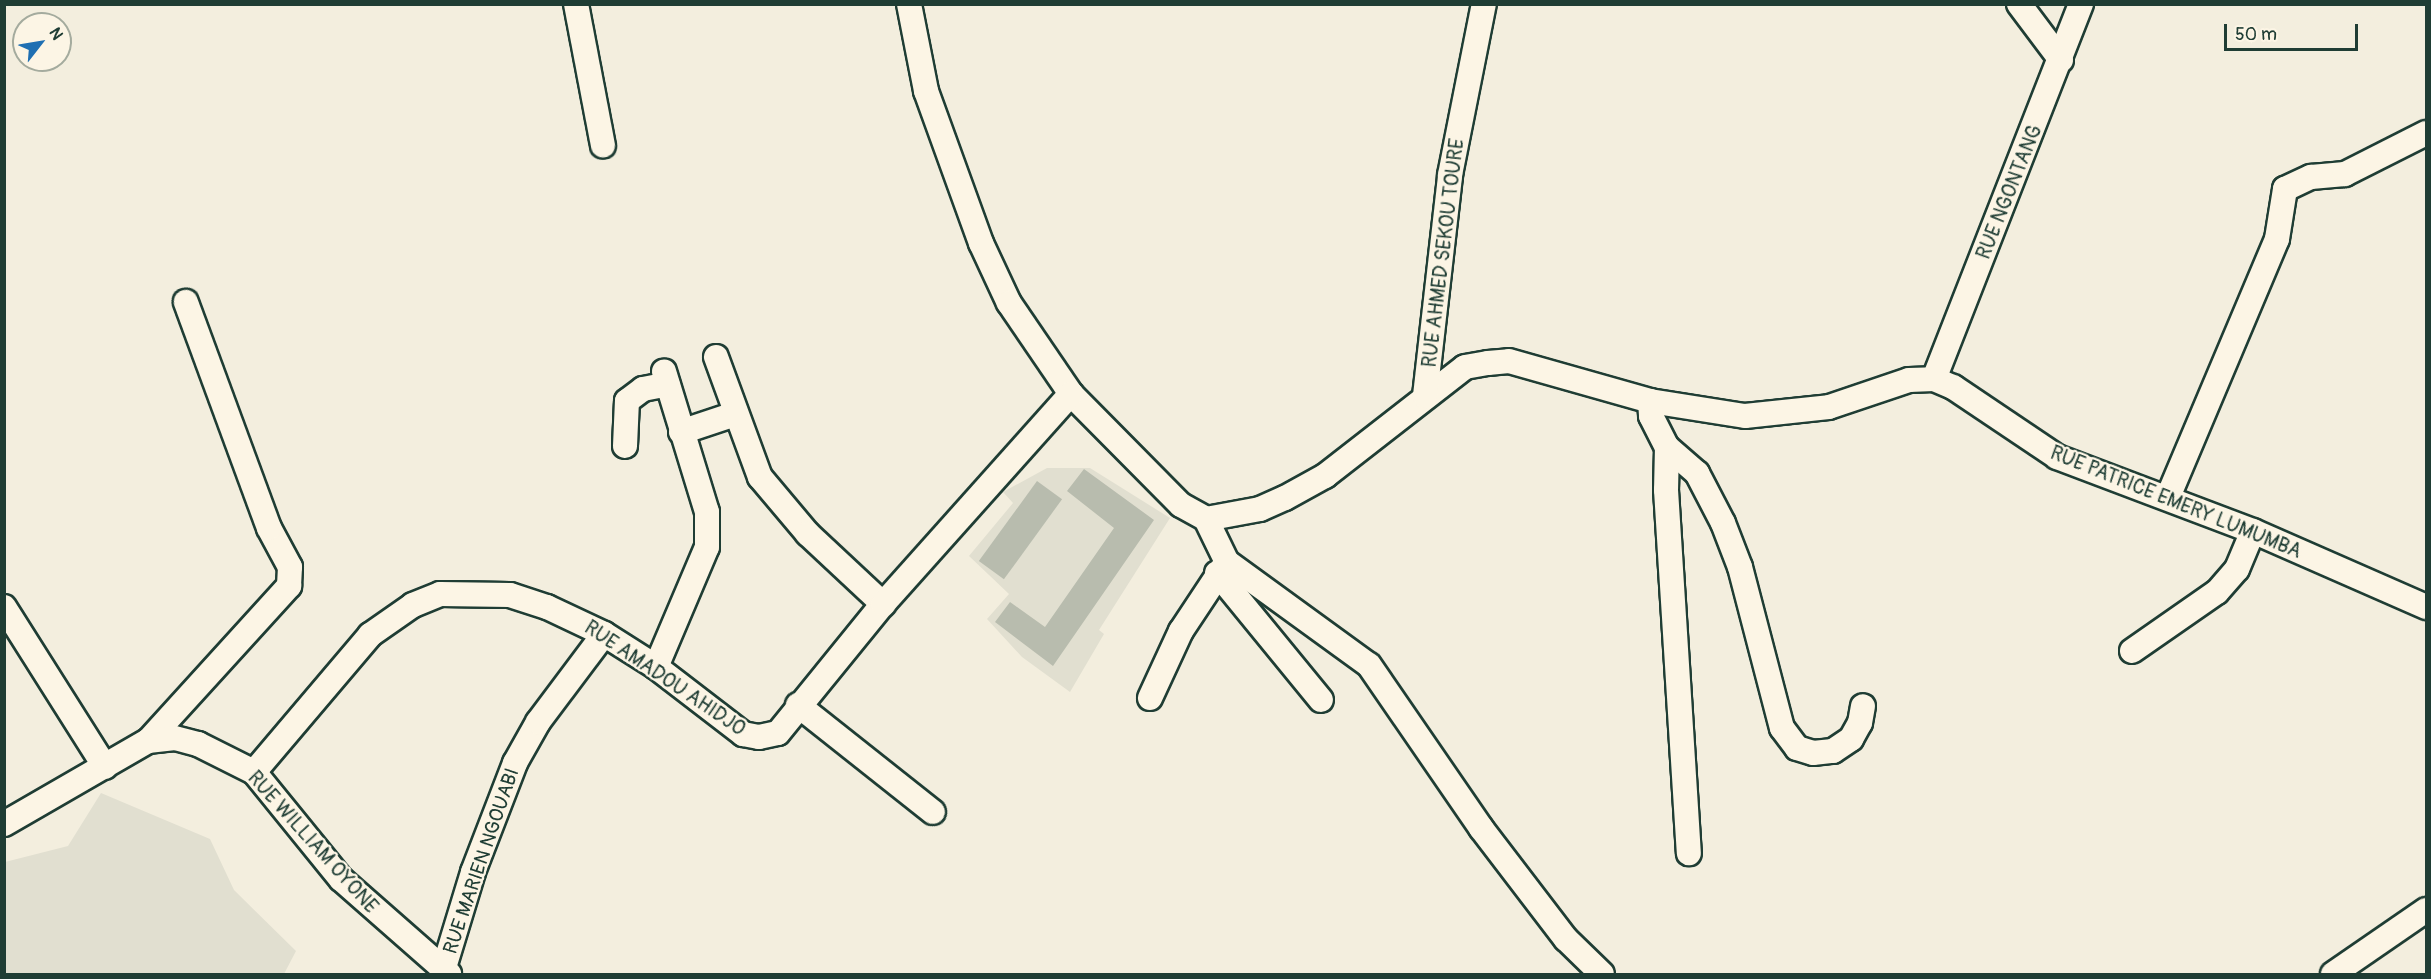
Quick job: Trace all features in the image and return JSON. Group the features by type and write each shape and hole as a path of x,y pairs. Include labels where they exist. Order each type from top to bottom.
{"street":[{"path":"576,4 603,145"},
{"path":"909,4 926,91 981,243 1009,303 1071,394 1181,505 1206,519 1260,509 1324,476 1465,367 1509,360 1650,401 1722,415 1792,413 1829,406 1910,380 1934,379"},
{"name":"RUE AHMED SEKOU TOURE","path":"1425,396 1450,176 1484,4"},
{"path":"2019,4 2061,60"},
{"name":"RUE NGONTANG","path":"1934,379 2061,60 2081,4"},
{"path":"2168,497 2277,239 2285,189 2312,177 2345,174 2427,133"},
{"path":"148,741 289,586 290,567 269,528 186,302"},
{"path":"716,357 760,477 781,505 883,604"},
{"path":"625,446 627,401 666,377 707,512 707,547 656,667"},
{"name":"RUE PATRICE EMERY LUMUMBA","path":"1934,379 1953,387 2057,457 2253,531 2427,607"},
{"name":"RUE AMADOU AHIDJO","path":"254,772 370,635 413,605 440,594 510,595 547,606 603,634 656,667 743,734 759,737 778,733 798,705 883,604 1071,394"},
{"path":"1650,401 1651,416 1667,447 1697,473 1723,523 1740,567 1776,711 1792,742 1797,748 1813,753 1833,751 1851,739 1860,723 1863,706"},
{"path":"681,432 735,414"},
{"path":"1667,447 1666,490 1689,853"},
{"path":"1206,519 1222,568 1321,700"},
{"path":"2132,651 2217,592 2237,569 2253,531"},
{"path":"1150,698 1181,631 1222,568"},
{"path":"1222,568 1369,664 1393,694 1451,789 1566,939 1602,975"},
{"path":"4,607 105,766"},
{"name":"RUE MARIEN NGOUABI","path":"446,973 473,872 515,763 538,722 603,634"},
{"path":"798,705 933,812"},
{"name":"RUE WILLIAM OYONE","path":"4,824 148,741 175,738 198,744 254,772 341,879 446,973"},
{"path":"2333,975 2427,910"},
{"path":"2359,975 2375,944"}],"shaded area":[{"path":"1047,468 1090,468 1170,518 1099,630 1104,634 1070,692 1022,657 987,619 1009,594 969,556 1013,503 1003,492"},
{"path":"101,793 210,839 234,890 296,951 284,974 5,974 5,862 68,846"}],"building":[{"path":"1084,469 1154,520 1053,666 995,622 1010,602 1045,627 1114,528 1067,491"},
{"path":"1037,481 1062,499 1004,579 979,561"}]}
